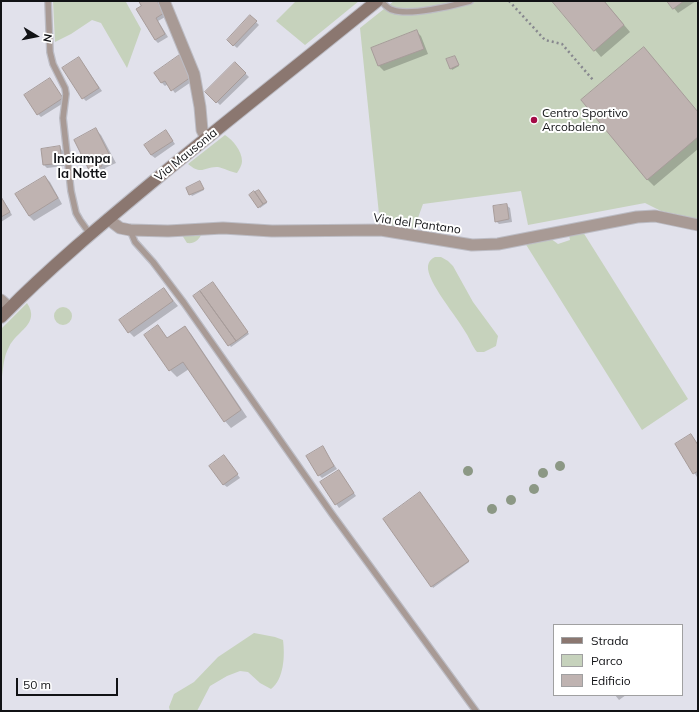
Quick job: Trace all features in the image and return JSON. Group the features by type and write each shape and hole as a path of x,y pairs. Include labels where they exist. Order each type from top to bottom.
{"main road":[{"name":"Via Mausonia","path":"1,317 44,275 90,234 206,138 377,1"}],"street":[{"path":"164,1 194,74 200,107 202,130 206,138"},
{"name":"Via del Pantano","path":"108,219 120,228 130,230 168,231 223,228 272,231 381,230 472,245 498,244 637,217 655,216 698,225"},
{"path":"1,300 10,308"}],"lane":[{"path":"48,1 50,52 66,94 64,118 71,191 78,216 90,234"},
{"path":"381,1 390,9 404,12 438,8 470,1"},
{"path":"130,230 135,242 153,262 184,303 332,514 476,711"}],"path":[{"path":"509,1 545,40 562,44 593,80"}],"green space":[{"path":"53,1 127,1 126,2 141,29 127,68 101,23 92,20 71,34 55,42"},
{"path":"296,1 359,1 305,45 276,21"},
{"name":"Centro Sportivo Arcobaleno","path":"394,1 698,1 698,219 661,211 645,203 528,225 521,191 423,204 414,229 380,224 360,28"},
{"path":"225,135 234,143 242,157 242,163 237,173 218,167 200,170 193,168 188,164"},
{"path":"180,232 203,232 193,243 187,243"},
{"path":"583,232 688,399 642,430 525,243 550,238 558,244 570,240 569,235"},
{"path":"435,257 441,257 453,266 473,302 498,336 496,346 484,352 477,352 475,350 462,326 443,300 432,281 428,266 430,260"},
{"path":"27,303 31,310 31,316 26,327 12,341 7,351 4,360 1,383 1,329"},
{"path":"63,307 69,310 72,316 69,322 63,325 57,322 54,316 57,310"},
{"path":"254,633 283,640 283,667 279,679 271,689 260,683 248,672 240,671 227,676 210,686 197,711 170,711 169,707 174,694 194,682 218,657"}],"building":[{"path":"139,1 157,1 164,13 156,18 165,34 155,40 136,9 141,6"},
{"path":"552,1 604,1 624,25 594,51"},
{"path":"667,1 684,1 673,9"},
{"path":"250,15 257,21 233,46 227,40"},
{"path":"417,30 424,49 378,66 371,48"},
{"path":"644,47 698,112 698,137 647,180 581,100"},
{"path":"181,54 189,66 185,68 191,77 171,91 165,81 161,83 154,73"},
{"path":"455,56 459,65 450,69 446,59"},
{"path":"79,57 99,88 82,99 62,68"},
{"path":"235,62 246,73 216,103 205,92"},
{"path":"50,78 63,98 37,115 24,95"},
{"path":"96,128 111,158 101,163 102,166 90,172 74,140"},
{"path":"166,130 173,141 151,155 144,145"},
{"path":"60,146 62,163 43,165 41,149"},
{"path":"45,176 58,198 29,216 15,194"},
{"path":"200,181 204,189 189,195 186,188"},
{"path":"259,190 267,202 263,204 255,192"},
{"path":"254,191 263,204 258,208 249,195"},
{"path":"1,197 10,212 1,217"},
{"path":"507,204 509,219 495,222 493,206"},
{"path":"213,282 248,332 236,341 200,291"},
{"path":"164,288 173,301 128,333 119,320"},
{"path":"200,291 236,341 228,346 193,296"},
{"path":"158,325 167,338 185,326 241,410 224,422 183,362 169,371 144,335"},
{"path":"691,434 698,445 698,471 693,474 675,444"},
{"path":"323,446 334,466 318,476 306,456"},
{"path":"224,455 238,474 223,485 209,466"},
{"path":"339,470 354,493 335,505 320,482"},
{"path":"420,492 469,561 431,587 383,519"}],"place":[{"name":"Centro Sportivo Arcobaleno","path":"534,120"}],"district":[{"name":"Inciampa la Notte","path":"82,166"}]}
